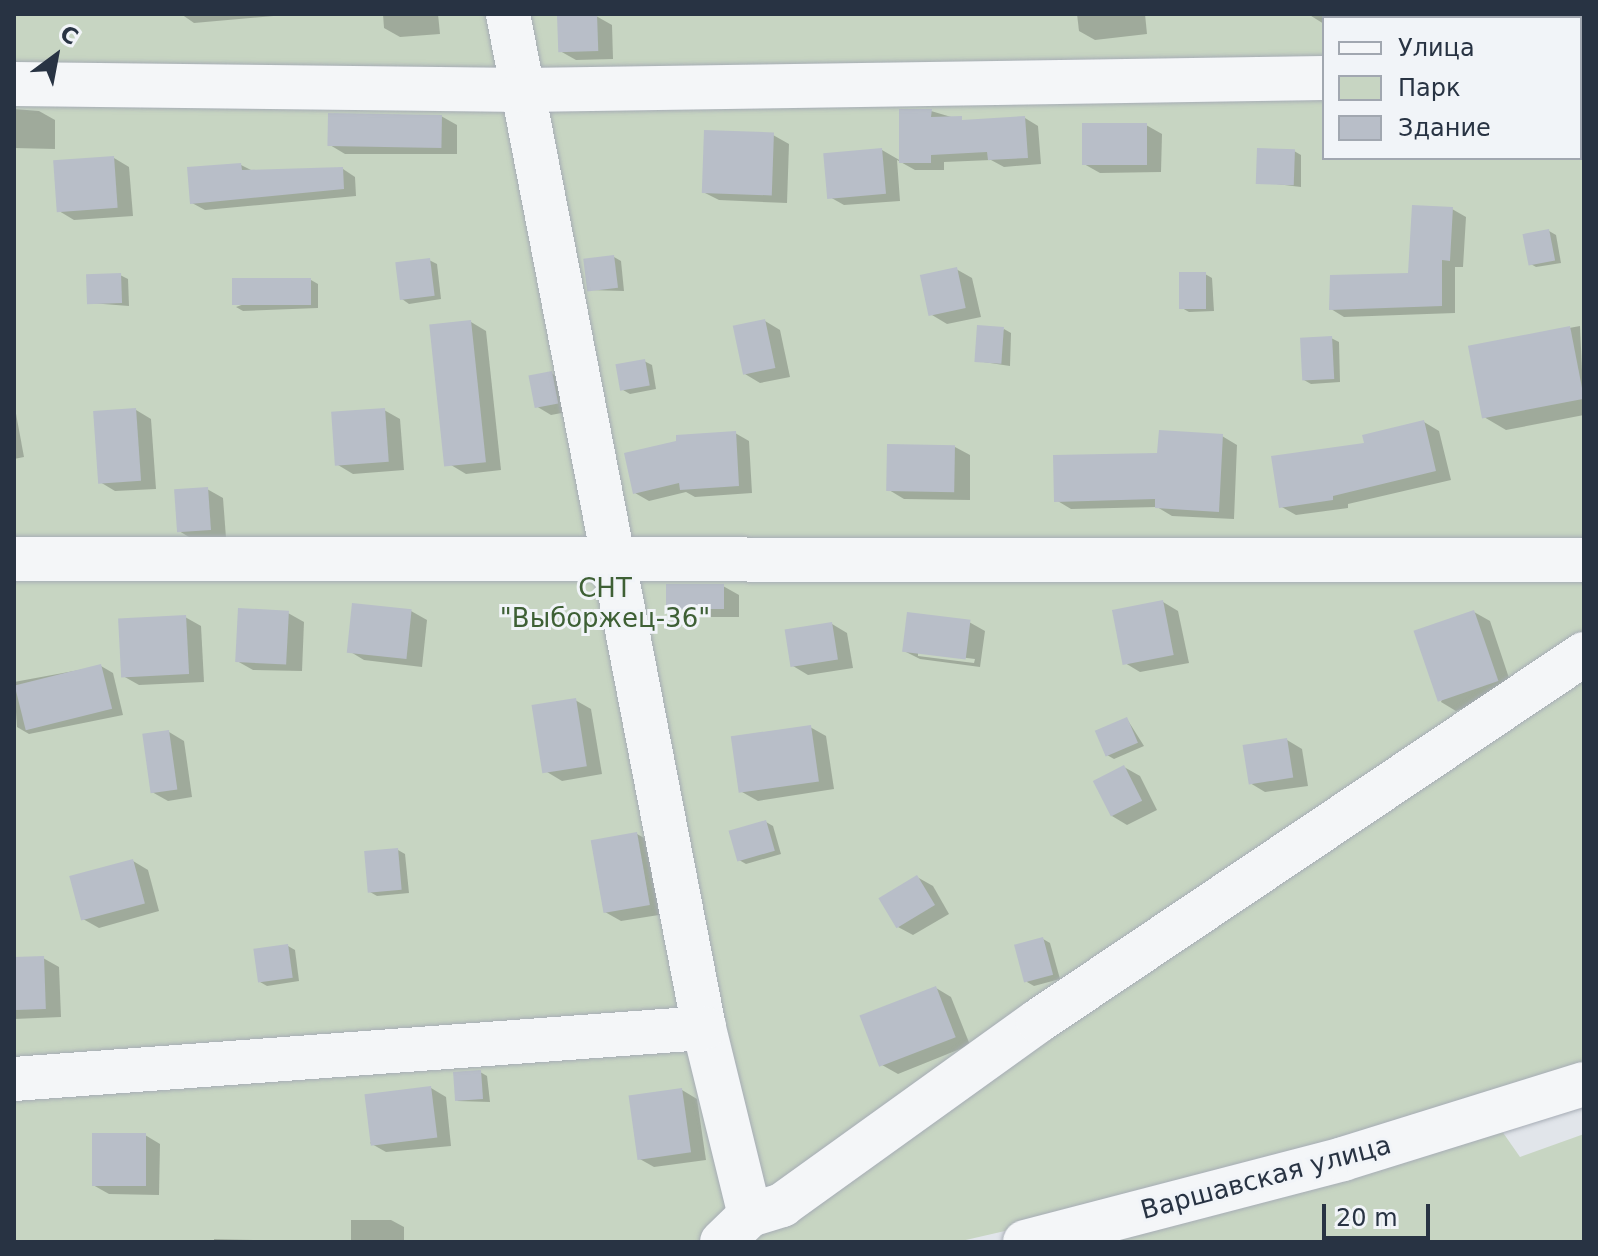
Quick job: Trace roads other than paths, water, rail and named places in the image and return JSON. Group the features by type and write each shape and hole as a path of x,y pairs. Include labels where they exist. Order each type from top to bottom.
{"street":[{"path":"508,14 609,558 704,1028 736,1228 782,1205 1038,1021 1584,654"},
{"path":"14,84 524,90 1322,78"},
{"path":"14,559 1584,560"},
{"path":"14,1079 704,1028"},
{"name":"Варшавская улица","path":"1025,1242 1343,1159 1584,1084"}],"park label":[{"name":"СНТ \"Выборжец-36\"","path":"605,604"}]}
